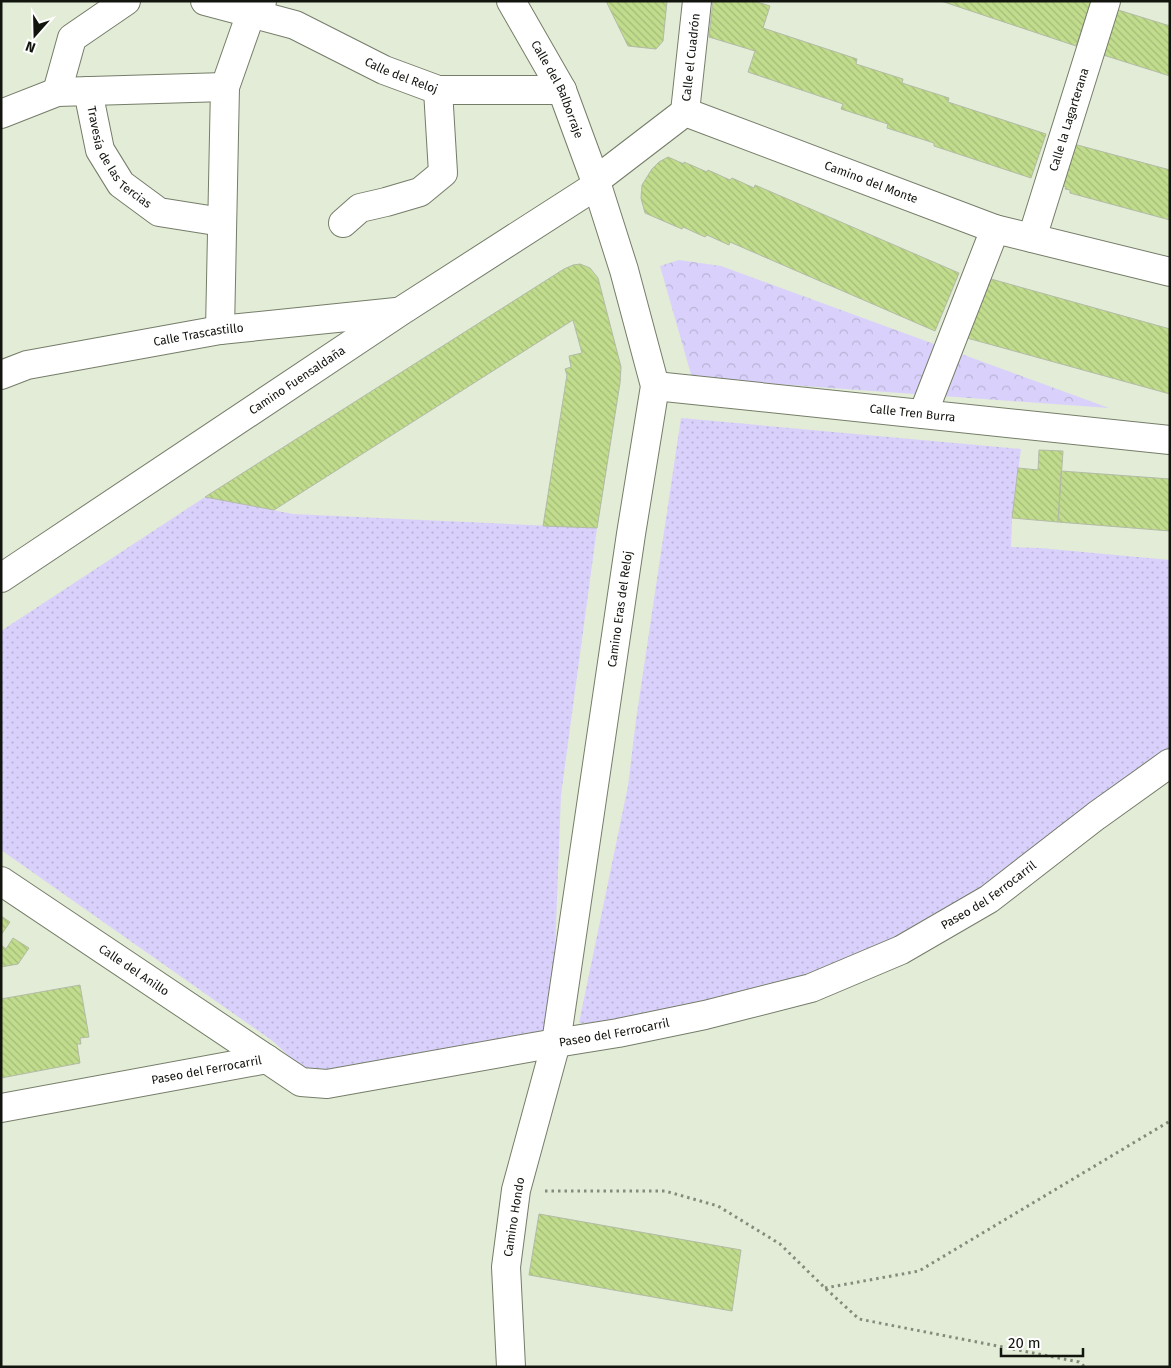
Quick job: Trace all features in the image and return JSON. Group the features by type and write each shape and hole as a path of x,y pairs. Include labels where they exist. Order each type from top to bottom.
{"street":[{"path":"57,92 72,38 126,1"},
{"name":"Calle del Reloj","path":"207,1 257,7 384,70 438,90 562,90"},
{"name":"Calle del Balborraje","path":"511,1 562,90 596,183"},
{"name":"Calle el Cuadrón","path":"685,112 697,1"},
{"name":"Calle la Lagarterana","path":"1032,238 1106,1"},
{"path":"220,330 225,88 257,7"},
{"name":"Travesía de las Tercias","path":"1,114 57,92 225,88"},
{"path":"344,223 360,208 420,192 444,173 438,90"},
{"name":"Travesía de las Tercias","path":"88,91 100,150 120,184 159,212 222,222"},
{"path":"596,183 685,112"},
{"name":"Camino del Monte","path":"685,112 995,229 1170,272"},
{"name":"Camino Fuensaldaña","path":"1,578 596,183"},
{"name":"Camino Eras del Reloj","path":"556,1042 631,534 655,386 624,270 596,183"},
{"path":"923,414 995,229"},
{"name":"Calle Trascastillo","path":"1,375 27,365 220,330 401,311"},
{"name":"Calle Tren Burra","path":"655,386 1170,440"},
{"name":"Paseo del Ferrocarril","path":"1,1108 267,1059 300,1082 327,1084 556,1042 618,1033 705,1015 811,988 901,950 990,899 1096,816 1170,763"},
{"name":"Calle del Anillo","path":"1,881 267,1059"},
{"name":"Camino Hondo","path":"511,1367 506,1267 516,1190 556,1042"}],"path":[{"path":"825,1288 919,1272 1170,1121"},
{"path":"516,1190 665,1191 718,1206 780,1244 860,1319 1079,1362 1085,1367"}],"green space":[{"path":"679,260 721,266 1109,408 692,378 660,266"},
{"path":"681,418 1021,449 1012,518 1011,547 1170,560 1170,759 985,896 809,983 616,1027 579,1023 628,786"},
{"path":"205,497 293,514 597,528 561,795 552,1029 314,1080 274,1042 1,850 1,631"}],"building":[{"path":"606,1 667,1 663,41 656,49 628,46"},
{"path":"713,1 754,1 770,6 763,28 857,59 856,64 903,79 902,83 949,98 948,102 1046,134 1031,178 934,146 934,143 887,128 888,124 841,109 843,104 748,72 755,51 709,37"},
{"path":"941,1 1091,1 1076,46"},
{"path":"1115,9 1170,26 1170,76 1100,54"},
{"path":"1070,143 1170,170 1170,220 1070,193 1070,190 1065,189 1066,187 1056,184"},
{"path":"668,157 707,172 708,170 730,180 732,178 754,188 755,185 959,273 935,331 730,242 729,245 707,235 705,237 645,213 641,198 642,185 652,169"},
{"path":"580,264 590,268 598,278 621,367 597,528 543,526 567,375 565,369 571,367 569,356 582,353 573,320 274,510 205,497 564,269"},
{"path":"991,279 1170,329 1170,394 967,338"},
{"path":"1039,450 1063,451 1058,522 1012,518 1018,468 1038,470"},
{"path":"1061,471 1170,479 1170,531 1058,522"},
{"path":"1,916 10,922 1,935"},
{"path":"13,938 29,948 18,964 1,967 1,945 6,949"},
{"path":"80,985 89,1037 80,1038 81,1044 77,1044 80,1063 1,1078 1,999"},
{"path":"539,1214 741,1250 732,1311 529,1275"}]}
